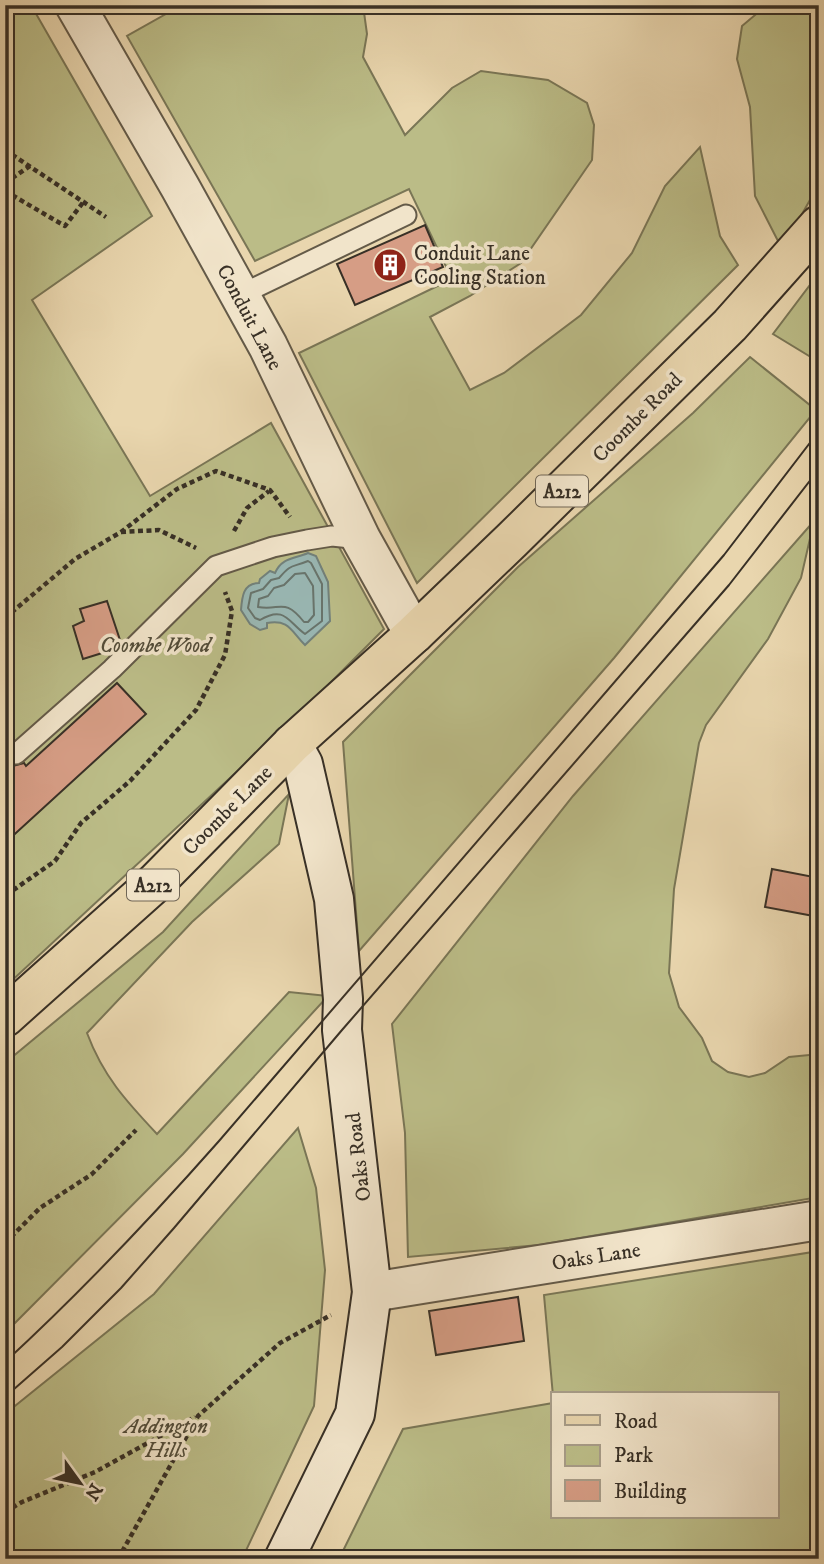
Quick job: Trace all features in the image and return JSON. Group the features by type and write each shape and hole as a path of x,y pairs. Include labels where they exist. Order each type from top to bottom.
{"main road":[{"name":"Coombe Road","path":"292,744 414,634 730,325 819,225"},
{"name":"Coombe Lane","path":"5,1017 155,883 292,744"}],"street":[{"name":"Conduit Lane","path":"75,5 268,346 361,539 414,634"},
{"name":"Oaks Road","path":"284,1559 355,1414 372,1292 342,1030 343,999 334,899 303,764 292,744"},
{"name":"Oaks Lane","path":"372,1292 819,1220"}],"lane":[{"path":"240,295 406,215"},
{"path":"16,754 112,670 216,566 273,547 307,540 332,536 361,539"}],"path":[{"path":"5,150 106,217"},
{"path":"5,183 30,166"},
{"path":"5,191 65,226 85,201"},
{"path":"5,618 75,559 121,533 177,489 216,471 270,490 307,540"},
{"path":"216,566 247,509 270,490"},
{"path":"5,892 12,891 55,861 81,823 130,781 196,710 225,655 232,611 216,566 198,549 159,530 121,533"},
{"path":"5,1242 40,1208 92,1174 136,1130"},
{"path":"5,1512 22,1502 95,1472 198,1416 280,1343 372,1292"},
{"path":"118,1559 198,1416"}],"green space":[{"name":"Coombe Wood","path":"5,5 31,5 152,216 32,300 150,496 271,423 384,629 300,713 5,987"},
{"path":"182,5 363,5 367,34 363,57 405,135 452,88 481,71 548,80 587,103 594,125 592,160 521,263 470,296 430,317 470,390 504,373 581,315 632,253 665,186 700,147 720,236 738,265 417,583 299,353 452,279 409,189 255,261 127,36"},
{"path":"767,5 819,5 819,184 793,230 778,241 755,196 750,107 737,59 742,26"},
{"path":"819,273 819,362 773,334"},
{"path":"750,357 816,410 614,658 359,951 343,742 518,567 693,413"},
{"path":"814,521 801,578 768,639 706,725 699,743 674,889 669,973 679,1007 702,1038 712,1061 728,1072 749,1077 765,1073 789,1057 819,1054 819,1197 539,1245 408,1257 405,1133 392,1024 573,796"},
{"path":"289,794 279,844 192,922 87,1033 100,1062 116,1087 157,1134 289,992 328,996 183,1154 5,1333 5,1063 163,932"},
{"name":"Addington Hills","path":"298,1128 316,1188 325,1270 314,1406 242,1559 5,1559 5,1414 154,1294"},
{"path":"819,1251 819,1559 339,1559 403,1429 551,1403 551,1518 778,1518 778,1392 553,1392 544,1295"}],"water":[{"path":"308,553 316,556 328,582 330,621 305,645 289,627 280,623 267,623 267,628 260,630 250,624 241,610 243,596 250,585 259,583 270,571 275,573 285,561"}],"building":[{"name":"Conduit Lane Cooling Station","path":"425,225 443,267 355,305 337,264"},
{"path":"107,601 121,643 115,649 83,659 73,626 84,621 80,609"},
{"path":"117,683 146,714 5,843 5,759 13,766 24,763 26,766"},
{"path":"772,869 819,878 819,917 765,907"},
{"path":"518,1297 524,1341 436,1355 429,1311"}],"tram line":[{"path":"5,1362 115,1254 219,1141 724,555 819,431"},
{"path":"5,1397 62,1347 121,1288 174,1228 342,1030 729,585 819,469"}],"place":[{"name":"Conduit Lane Cooling Station","path":"390,265"}]}
